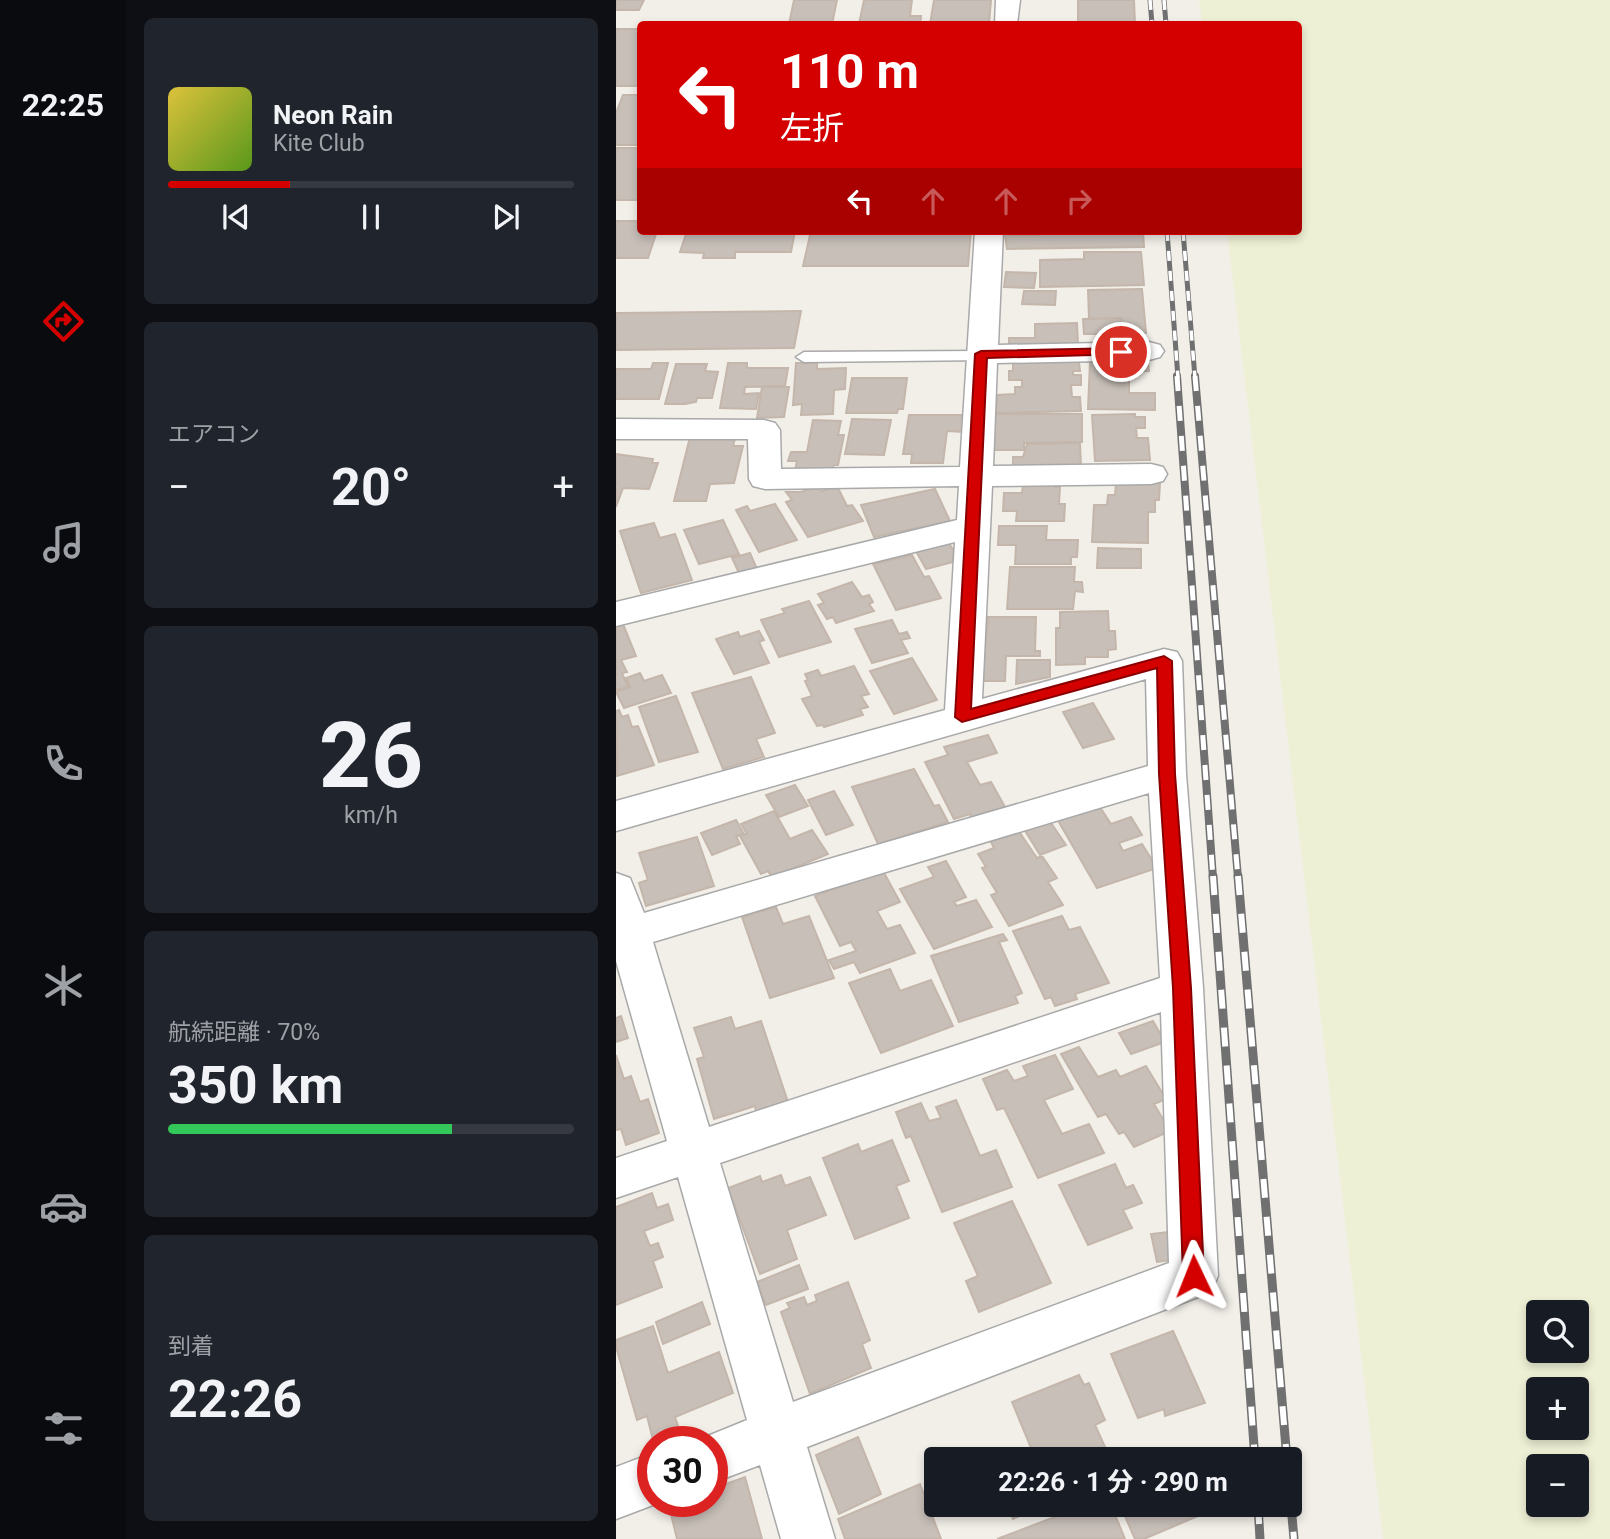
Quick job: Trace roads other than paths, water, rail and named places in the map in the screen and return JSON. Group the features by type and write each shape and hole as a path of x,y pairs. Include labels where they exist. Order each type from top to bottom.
{"street":[{"path":"1006,21 1008,0"},
{"path":"962,717 989,235"},
{"path":"981,355 1149,351"},
{"path":"616,429 764,430 765,479 1151,474"},
{"path":"616,614 972,527"},
{"path":"616,816 1164,661 1167,774 1182,988 1194,1276 728,1452"},
{"path":"624,934 1167,774"},
{"path":"616,889 624,934 695,1153 808,1539"},
{"path":"616,1178 1182,988"},
{"path":"616,1493 637,1485"}],"lane":[{"path":"804,357 981,355"}],"railway":[{"path":"1150,0 1152,21"},
{"path":"1164,0 1166,21"},
{"path":"1167,235 1178,378"},
{"path":"1183,235 1195,378"},
{"path":"1177,376 1213,878"},
{"path":"1195,376 1238,878"},
{"path":"1213,876 1254,1447"},
{"path":"1238,876 1286,1447"},
{"path":"1259,1517 1260,1539"},
{"path":"1292,1517 1294,1539"}]}
